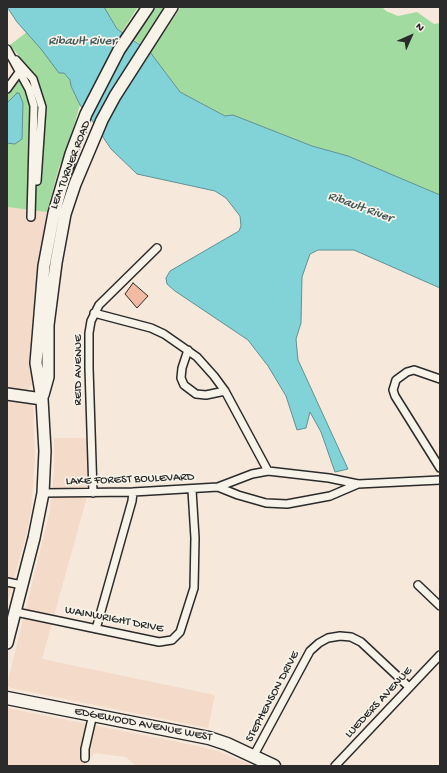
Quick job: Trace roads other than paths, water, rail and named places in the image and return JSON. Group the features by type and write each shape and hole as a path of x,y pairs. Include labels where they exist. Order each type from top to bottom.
{"main road":[{"name":"LEM TURNER ROAD","path":"7,643 16,612 43,494 45,451 42,399 36,363 44,266 54,213 71,154 86,114 119,50 148,7"},
{"name":"LEM TURNER ROAD","path":"42,399 48,377 48,325 59,242 65,214 84,160 102,120 115,96 172,7"},
{"path":"7,394 42,399"},
{"name":"EDGEWOOD AVENUE WEST","path":"7,698 209,738 254,755 274,766"}],"street":[{"path":"9,52 27,70 33,79 42,107 36,203 31,217 34,106 29,89 9,52"},
{"path":"7,89 20,71"},
{"name":"REID AVENUE","path":"93,493 89,333 94,314 107,297 157,248"},
{"path":"94,314 151,328 188,350 206,365 225,391 268,471"},
{"path":"188,350 182,368 181,378 184,385 196,394 206,395 225,391"},
{"path":"440,379 414,370 407,372 396,380 393,390 395,396 440,468"},
{"name":"LAKE FOREST BOULEVARD","path":"43,494 192,490 218,487 252,474 268,471 329,478 358,484 440,480"},
{"name":"LAKE FOREST BOULEVARD","path":"218,487 238,495 266,503 287,504 330,496 358,484"},
{"name":"WAINWRIGHT DRIVE","path":"16,612 158,642 172,640 180,632 194,588 195,538 192,490"},
{"path":"96,629 132,501 133,492"},
{"path":"7,582 22,586"},
{"path":"418,585 440,606"},
{"name":"STEPHENSON DRIVE","path":"254,755 310,651 319,643 328,638 340,636 351,637 361,642 409,687"},
{"name":"LUEDERS AVENUE","path":"335,766 440,655"},
{"path":"85,758 85,749 93,714"}],"water":[{"name":"Ribault River","path":"7,7 104,7 117,29 150,52 180,92 225,116 233,115 312,146 348,156 440,195 440,288 354,250 318,250 310,254 302,277 301,323 296,339 298,360 348,469 335,472 321,432 310,412 306,428 297,430 286,396 268,366 248,340 175,291 167,284 166,278 170,271 239,231 241,226 240,216 226,198 215,191 137,174 111,149 80,105 71,86 70,80 64,73 59,73 41,49 17,22"},
{"path":"17,93 19,93 23,103 22,139 15,144 7,143 7,103"}]}
